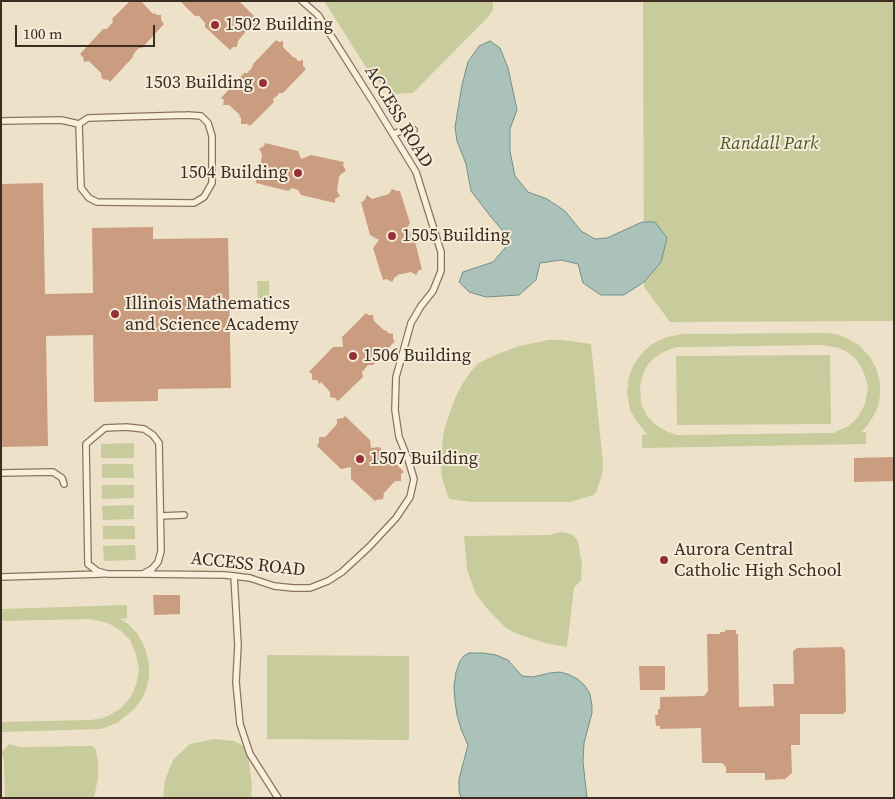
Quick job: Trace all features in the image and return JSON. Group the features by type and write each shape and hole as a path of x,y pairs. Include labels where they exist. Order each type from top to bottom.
{"lane":[{"name":"ACCESS ROAD","path":"1,577 206,574 250,578 274,586 310,588 328,581 342,572 396,518 410,497 414,479 399,437 395,410 396,376 411,323 433,291 441,271 441,252 416,172 318,15 302,1"},
{"path":"1,121 61,120 79,124 88,118 201,116 208,123 212,136 212,183 204,197 194,202 97,202 89,198 81,188 79,124"},
{"path":"393,134 410,128 414,130"},
{"path":"108,574 97,571 88,564 86,444 106,428 126,427 144,428 159,443 161,550 158,562 152,569 143,574"},
{"path":"1,473 53,472 62,478 64,484"},
{"path":"161,516 184,515"},
{"path":"234,576 238,645 236,682 240,724 250,754 278,798"}],"green space":[{"path":"324,1 493,1 493,10 413,93 392,94 371,75"},
{"name":"Randall Park","path":"643,1 894,1 894,321 670,322 644,287"},
{"path":"257,281 269,281 270,305 258,306"},
{"path":"823,333 836,334 859,345 870,357 876,368 880,383 878,406 867,426 861,432 866,432 866,444 642,448 642,435 647,434 630,410 627,392 629,376 634,364 652,344 667,337 683,334","holes":["823,345 839,348 855,358 864,373 868,387 865,404 858,417 849,426 833,433 677,435 656,425 647,416 641,404 640,387 647,366 660,354 677,347"]},
{"path":"548,340 591,344 603,463 602,475 596,492 593,495 571,502 472,502 449,499 442,478 441,467 444,430 455,398 463,383 479,363 519,346"},
{"path":"830,355 831,424 677,425 676,356"},
{"path":"134,443 134,458 101,458 101,444"},
{"path":"102,464 133,464 134,478 102,478"},
{"path":"102,485 134,485 134,498 102,499"},
{"path":"134,505 134,519 103,520 102,506"},
{"path":"103,526 135,526 135,539 103,539"},
{"path":"563,532 571,534 577,539 582,560 581,580 574,588 567,647 549,644 520,635 506,628 496,618 476,594 467,569 464,536 551,535"},
{"path":"135,545 136,560 104,561 103,546"},
{"path":"127,605 127,618 120,619 137,633 145,648 149,664 146,690 134,709 117,723 101,729 1,732 1,722 90,720 108,716 121,708 130,698 136,685 139,670 136,654 130,640 120,630 108,623 89,619 1,621 1,609"},
{"path":"267,655 409,656 409,740 267,739"},
{"path":"214,739 234,741 247,748 252,785 251,798 163,798 165,780 173,760 190,744"},
{"path":"9,744 20,747 93,746 96,750 98,763 98,778 94,798 5,798 2,752"}],"water":[{"path":"490,41 500,48 508,68 517,110 510,129 510,151 515,176 528,192 547,199 565,211 581,231 595,239 607,238 642,222 655,222 667,238 661,262 644,282 624,295 601,295 583,283 578,264 561,260 540,263 536,280 519,295 486,297 469,292 459,282 463,272 493,262 505,248 509,238 471,191 466,164 457,141 455,127 468,62 479,46"},
{"path":"469,653 496,655 508,660 522,676 533,677 560,672 579,680 585,686 590,694 592,706 584,743 583,762 587,798 461,798 459,779 468,745 457,715 454,687 460,661"}],"building":[{"path":"130,1 141,1 153,14 161,15 161,20 164,24 142,48 135,52 133,57 110,82 102,79 101,73 89,61 84,62 80,54 103,29 107,29 113,22 112,19"},
{"name":"1502 Building","path":"180,1 239,1 258,20 256,22 256,29 247,30 238,41 237,47 233,47 230,50 205,27 205,23 199,16 195,16"},
{"name":"1503 Building","path":"276,40 279,42 283,41 283,47 298,61 303,60 303,66 306,69 283,93 279,93 273,99 274,102 250,126 241,124 240,115 229,105 223,105 224,100 221,98 244,73 247,73 252,68 253,64"},
{"name":"1504 Building","path":"265,143 298,151 301,159 311,155 344,162 343,165 346,171 339,177 337,191 340,196 335,199 335,203 301,195 298,190 292,188 288,191 256,183 253,174 260,168 262,154 259,149"},
{"name":"Illinois Mathematics and Science Academy","path":"43,183 45,294 93,293 92,228 153,227 153,239 228,238 231,388 158,389 158,401 94,402 93,335 46,336 48,446 1,447 1,184"},
{"name":"1505 Building","path":"392,189 400,191 410,223 408,226 411,235 414,237 422,270 419,270 416,275 411,272 397,275 392,282 387,279 383,280 373,248 379,240 370,235 361,202 364,201 367,195 372,199 389,194"},
{"name":"1506 Building","path":"366,313 373,315 374,321 385,331 393,334 395,341 373,365 368,365 362,372 363,377 338,401 330,397 330,392 321,382 319,384 317,380 312,380 312,374 309,372 333,347 343,347 342,337"},
{"name":"1507 Building","path":"345,416 370,440 371,448 379,447 404,472 401,474 401,481 395,481 384,493 383,499 375,501 351,479 351,467 341,469 317,446 319,437 325,437 337,424 337,419"},
{"path":"893,457 894,481 854,482 854,458"},
{"path":"153,595 180,595 180,614 154,615"},
{"path":"725,630 736,630 736,634 738,634 739,707 774,706 773,684 794,684 793,651 797,648 842,647 845,650 846,711 843,714 800,714 800,745 791,745 792,773 785,779 765,780 765,773 726,773 726,767 722,763 702,763 701,728 660,729 660,726 656,726 655,715 658,715 658,709 660,709 660,697 704,696 708,691 707,634 720,634 720,632 725,632"},
{"path":"639,666 665,666 665,690 640,690"}],"place":[{"name":"1502 Building","path":"215,25"},
{"name":"1503 Building","path":"263,83"},
{"name":"1504 Building","path":"298,173"},
{"name":"1505 Building","path":"392,236"},
{"name":"Illinois Mathematics and Science Academy","path":"115,314"},
{"name":"1506 Building","path":"353,356"},
{"name":"1507 Building","path":"360,459"},
{"name":"Aurora Central Catholic High School","path":"664,560"}]}
